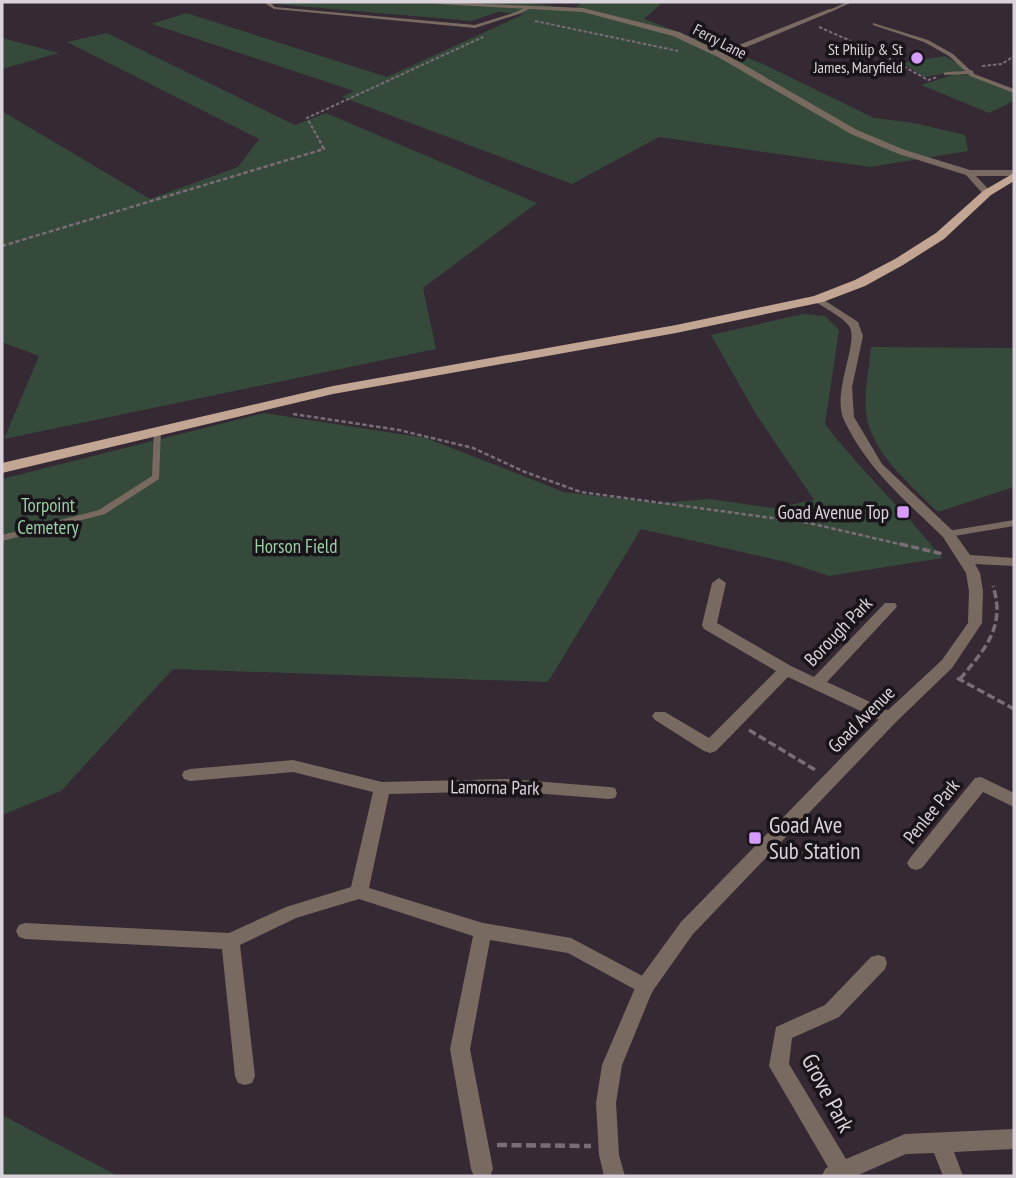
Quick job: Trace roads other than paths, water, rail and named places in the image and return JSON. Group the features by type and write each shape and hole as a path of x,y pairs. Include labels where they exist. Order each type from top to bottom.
{"main road":[{"path":"2,468 275,402 455,367 676,329 818,299 860,284 940,236 987,193 1014,174"}],"street":[{"name":"Ferry Lane","path":"438,2 583,10 676,34 720,55 854,132 902,152 969,173 1014,174"},
{"path":"720,55 831,10"},
{"path":"969,173 987,193"},
{"name":"Goad Avenue","path":"614,1176 609,1146 607,1103 612,1065 645,987 687,928 890,718 941,669 975,623 976,591 973,573 966,559 948,534 877,466 848,417 846,387 858,336 854,324 818,299"},
{"path":"966,559 1014,562"},
{"name":"Borough Park","path":"719,583 709,625 786,670 890,718"},
{"name":"Borough Park","path":"816,684 890,606"},
{"name":"Borough Park","path":"660,716 709,747 786,670"},
{"name":"Lamorna Park","path":"190,775 293,766 382,788 508,785 609,793"},
{"name":"Penlee Park","path":"916,863 981,783 1014,801"},
{"path":"359,892 382,788"},
{"path":"25,931 230,941 292,912 359,892 483,931 572,946 645,987"},
{"path":"482,1169 460,1049 483,931"},
{"path":"230,941 245,1076"},
{"name":"Grove Park","path":"878,963 832,1011 783,1033 779,1066 837,1173 905,1144 1014,1139"},
{"path":"941,1144 953,1176"}],"lane":[{"path":"273,2 268,4 274,8 475,27 496,18 518,15 531,7"},
{"path":"831,10 850,2"},
{"path":"875,23 926,41 969,70 972,75 1014,91"},
{"path":"946,74 969,70"},
{"path":"2,538 102,512 156,477 157,430"},
{"path":"948,534 1014,523"}],"place":[{"name":"St Philip & St James, Maryfield","path":"917,58"},
{"name":"Goad Avenue Top","path":"903,512"},
{"name":"Goad Ave Sub Station","path":"755,838"}],"park label":[{"name":"Torpoint Cemetery","path":"48,516"},
{"name":"Horson Field","path":"296,546"}]}
